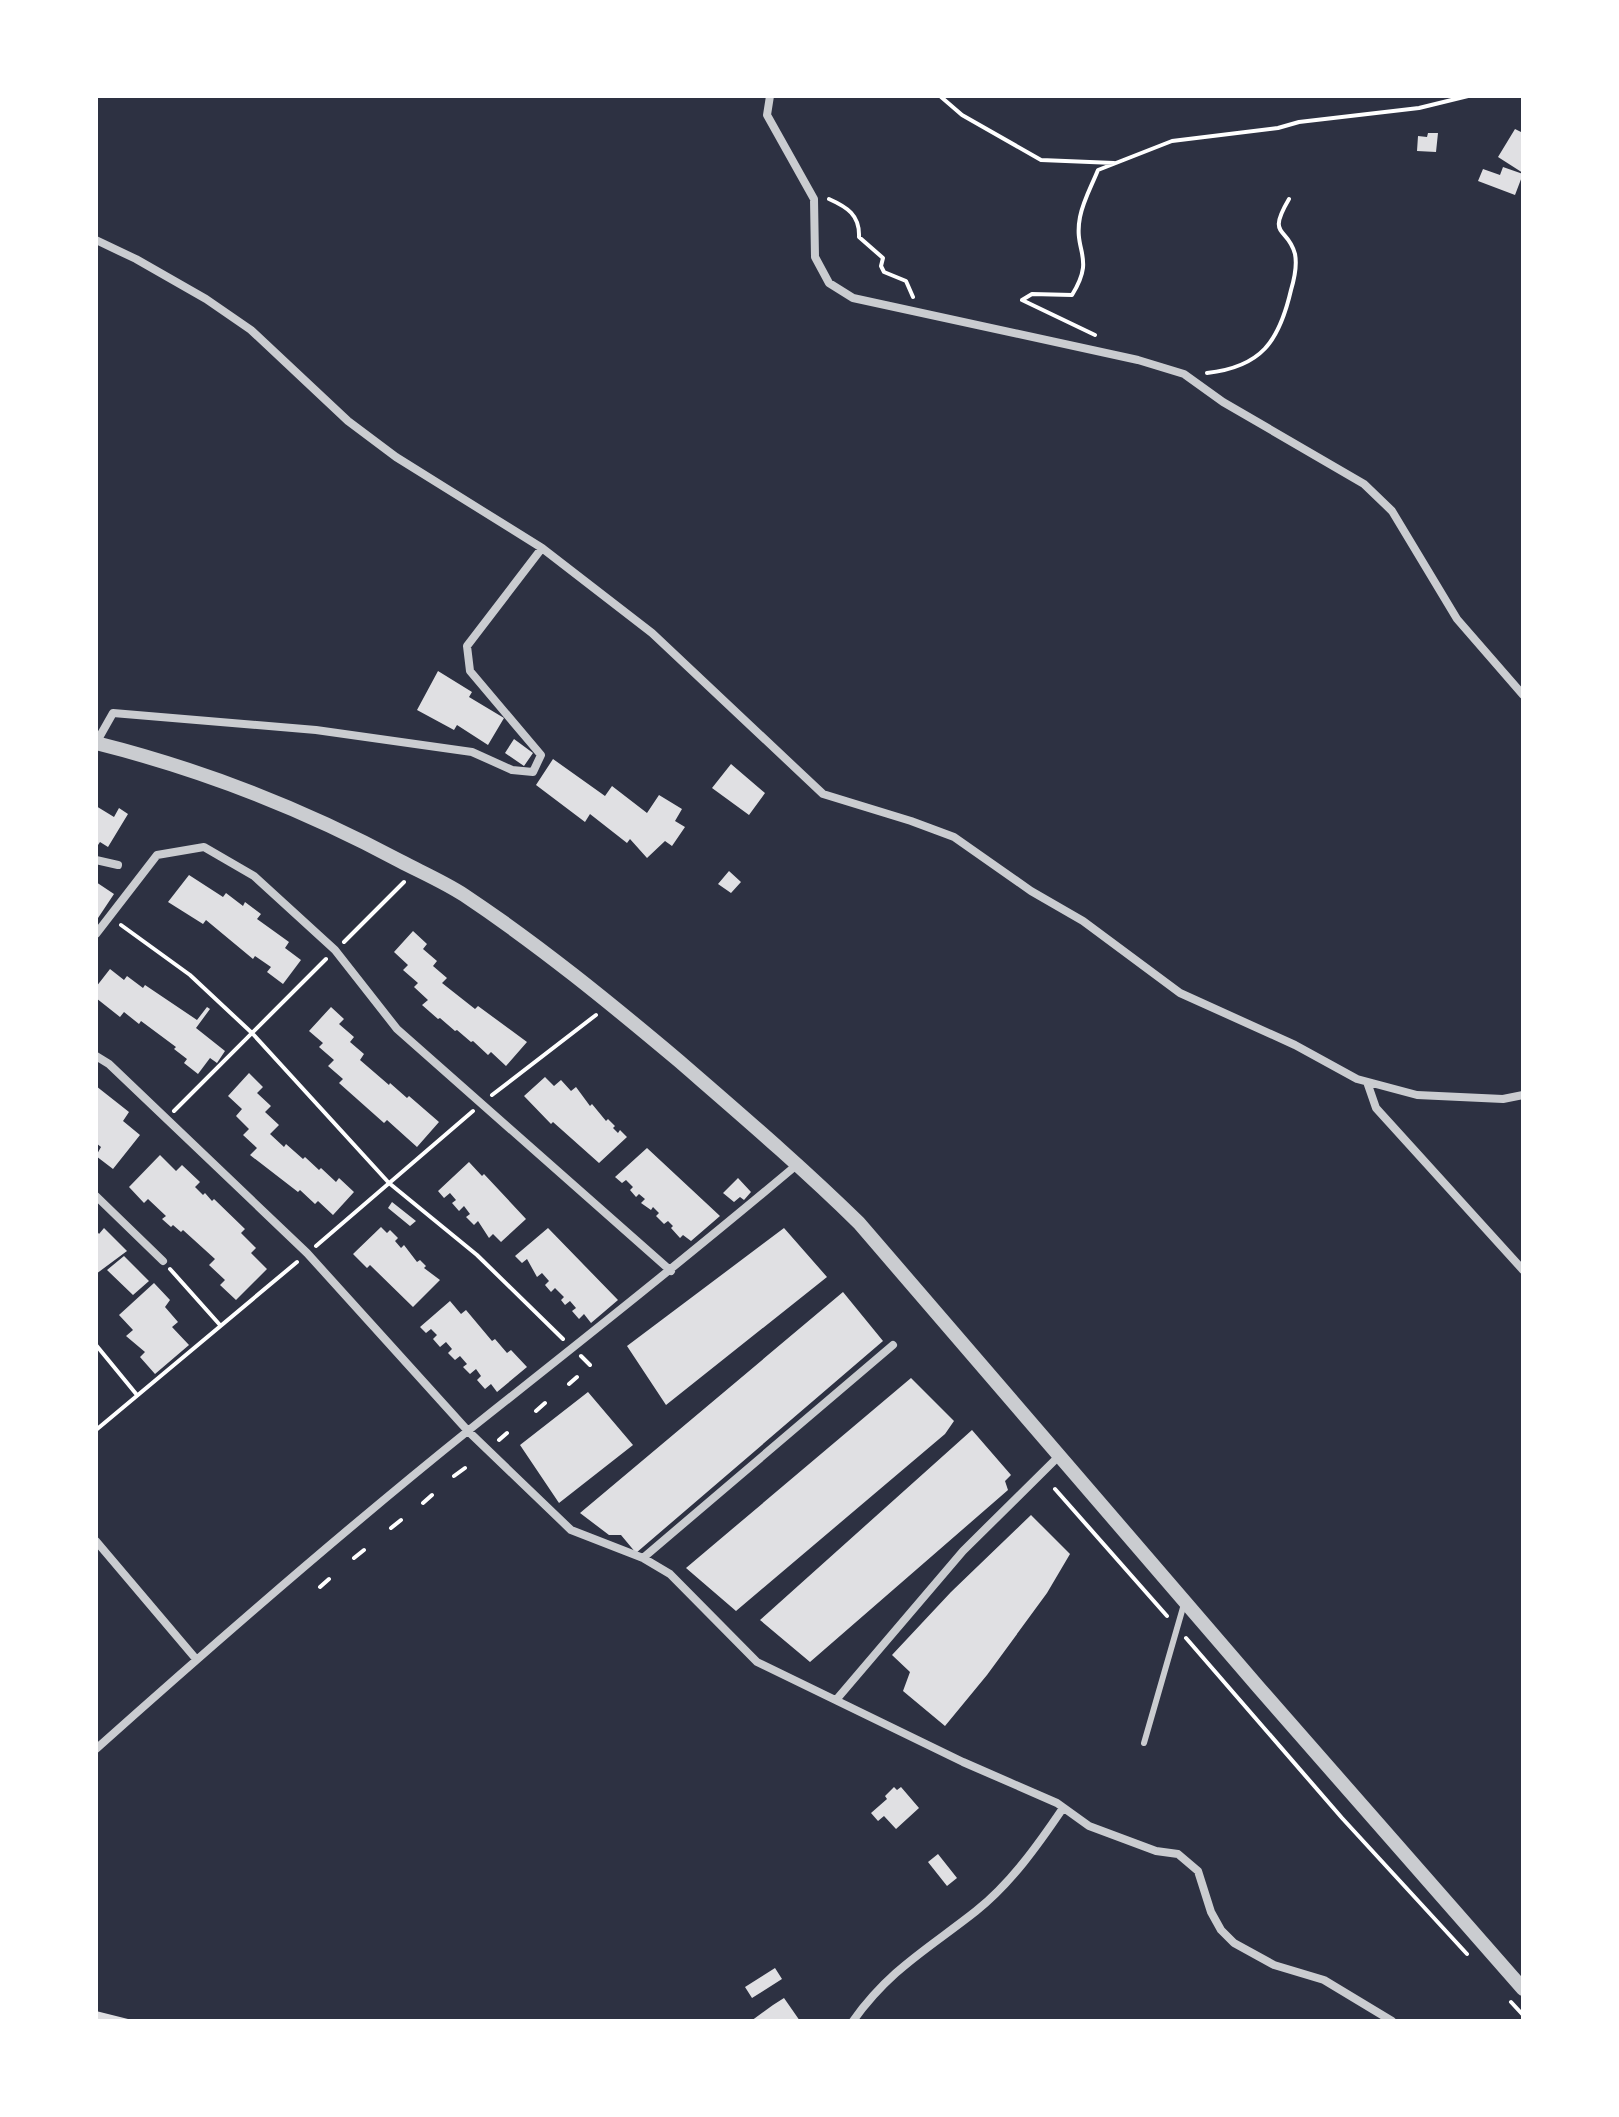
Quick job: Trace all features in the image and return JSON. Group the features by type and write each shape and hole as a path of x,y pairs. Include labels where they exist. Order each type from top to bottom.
{"street":[{"path":"770,96 767,115 814,199 815,257 829,283 853,298 1138,360 1184,374 1223,402 1364,484 1392,511 1457,619 1523,695"},
{"path":"96,240 148,265 251,330 348,421 396,457 542,548 652,633 823,794 954,837 1031,891 1083,921 1180,993 1295,1045 1367,1082 1417,1095 1503,1099 1523,1095"},
{"path":"542,548 467,646 470,671 541,755 533,772 512,770 472,752 316,730 113,713 96,743 150,758 297,812 353,836 462,893 554,960 638,1027 799,1163 859,1223 1523,1989"},
{"path":"96,934 157,855 204,847 254,876 335,950 397,1029 671,1271"},
{"path":"96,860 118,865"},
{"path":"96,1056 109,1064 307,1253 468,1431 571,1530 643,1558 670,1574 757,1662 1063,1808 1089,1826 1156,1851 1178,1854 1198,1871 1211,1912 1221,1930 1234,1943 1274,1965 1324,1980 1392,2021"},
{"path":"1367,1082 1376,1108 1523,1270"},
{"path":"96,1749 196,1659 468,1431 671,1271 799,1163"},
{"path":"96,1196 163,1261"},
{"path":"643,1558 893,1345"},
{"path":"836,1700 963,1551 1059,1456"},
{"path":"96,1541 196,1659"},
{"path":"853,2021 873,1993 893,1974 1000,1890 1063,1808"}],"lane":[{"path":"1144,1743 1185,1601"}],"path":[{"path":"940,96 962,115 1041,160 1115,163"},
{"path":"1102,338 1022,300 1032,294 1072,295 1083,278 1085,256 1078,238 1080,216 1098,170 1172,141 1419,108 1468,96"},
{"path":"804,181 824,197 849,208 860,225 859,237 883,258 881,266 884,272 906,281 919,313"},
{"path":"1184,374 1238,368 1259,355 1277,332 1293,282 1295,253 1278,229 1280,215 1289,199"},
{"path":"166,1119 404,882"},
{"path":"110,916 190,975 252,1033 389,1183 477,1255 590,1365"},
{"path":"96,1430 482,1103 601,1011"},
{"path":"163,1261 220,1326"},
{"path":"96,1345 137,1395"},
{"path":"569,1384 577,1377"},
{"path":"536,1411 545,1403"},
{"path":"499,1440 507,1433"},
{"path":"454,1476 465,1468"},
{"path":"1055,1489 1342,1818 1470,1957"},
{"path":"423,1503 432,1495"},
{"path":"391,1528 401,1520"},
{"path":"354,1558 364,1550"},
{"path":"320,1587 329,1579"},
{"path":"1502,1992 1523,2015"}],"building":[{"path":"1515,129 1523,133 1523,173 1498,157"},
{"path":"1428,133 1438,133 1436,152 1417,151 1418,136 1427,137"},
{"path":"1503,167 1523,174 1515,195 1478,181 1483,169 1500,175"},
{"path":"438,671 472,692 469,697 504,718 488,745 457,725 454,730 417,710"},
{"path":"514,739 533,753 524,766 505,753"},
{"path":"553,759 605,796 612,786 647,813 659,795 682,809 675,821 685,827 672,846 665,841 647,858 630,839 627,843 590,814 585,822 536,785"},
{"path":"731,764 765,793 749,815 712,788"},
{"path":"96,806 114,817 119,808 128,814 108,847 100,842 96,848"},
{"path":"729,871 741,882 731,893 718,884"},
{"path":"189,875 223,897 226,893 243,906 245,902 261,914 257,919 289,942 285,948 301,960 283,984 267,972 271,967 255,956 253,959 206,920 203,924 168,902"},
{"path":"96,882 114,894 96,921"},
{"path":"413,931 427,944 423,949 437,961 433,966 447,978 442,983 475,1009 478,1006 527,1042 506,1066 491,1052 488,1055 422,1005 428,1000 414,987 418,983 403,970 408,965 394,952"},
{"path":"110,969 124,980 127,976 143,988 145,985 197,1020 207,1007 210,1009 196,1028 225,1051 217,1063 210,1058 198,1074 184,1063 187,1059 174,1049 176,1047 141,1021 139,1024 124,1012 120,1017 96,998 96,987"},
{"path":"331,1007 344,1019 339,1024 354,1037 350,1042 364,1054 360,1060 439,1122 417,1147 339,1083 343,1079 328,1066 334,1060 319,1047 323,1043 309,1031"},
{"path":"249,1073 263,1087 257,1093 271,1106 265,1112 279,1125 270,1134 284,1147 286,1144 319,1170 321,1168 336,1182 339,1178 354,1192 333,1215 318,1201 315,1204 250,1155 257,1148 243,1135 249,1129 236,1116 242,1109 228,1096"},
{"path":"545,1077 554,1086 561,1080 571,1091 576,1087 590,1106 592,1104 606,1121 608,1119 615,1126 613,1128 618,1133 620,1130 627,1137 599,1163 553,1122 551,1124 524,1096"},
{"path":"96,1086 129,1112 123,1121 140,1135 113,1169 96,1156 101,1147 96,1143"},
{"path":"647,1148 720,1216 691,1241 683,1235 680,1238 668,1221 664,1224 656,1216 659,1213 653,1207 651,1210 641,1203 645,1199 639,1194 636,1197 630,1190 633,1187 626,1180 622,1183 615,1177"},
{"path":"160,1155 176,1171 182,1165 200,1182 195,1187 212,1201 214,1199 245,1229 241,1233 256,1248 251,1253 267,1269 236,1300 220,1285 225,1280 209,1265 215,1259 183,1230 181,1232 173,1225 171,1227 162,1219 166,1216 148,1199 144,1203 129,1187"},
{"path":"469,1162 526,1219 501,1242 493,1234 489,1238 478,1221 474,1225 466,1217 470,1214 464,1206 459,1211 452,1203 456,1200 450,1193 444,1198 438,1191"},
{"path":"738,1178 751,1192 744,1200 740,1197 734,1202 723,1193"},
{"path":"392,1202 416,1221 410,1226 388,1208"},
{"path":"381,1227 387,1233 390,1230 398,1238 395,1241 401,1248 404,1245 417,1262 420,1260 426,1266 424,1268 440,1280 413,1307 370,1265 367,1268 353,1254"},
{"path":"104,1228 127,1251 96,1274 96,1230 99,1234"},
{"path":"548,1228 618,1300 591,1323 584,1314 579,1319 572,1311 576,1308 570,1301 565,1305 561,1300 564,1297 555,1288 551,1292 545,1285 549,1281 542,1273 537,1277 527,1259 522,1263 515,1256"},
{"path":"784,1228 827,1277 666,1405 627,1346"},
{"path":"124,1256 149,1281 133,1295 107,1270"},
{"path":"154,1283 170,1300 165,1307 178,1322 172,1327 189,1345 155,1374 140,1357 145,1352 126,1336 133,1330 119,1315"},
{"path":"843,1292 883,1341 636,1553 621,1535 609,1535 580,1513"},
{"path":"450,1301 461,1314 466,1310 492,1341 495,1339 507,1353 511,1350 527,1367 497,1392 491,1384 485,1389 477,1380 481,1376 476,1369 470,1374 463,1367 467,1364 460,1356 455,1360 448,1353 452,1349 446,1342 440,1347 433,1339 437,1335 431,1329 426,1333 420,1327"},
{"path":"911,1378 954,1421 945,1434 736,1611 686,1568"},
{"path":"588,1392 633,1445 559,1503 520,1445"},
{"path":"972,1430 1011,1475 1005,1481 1008,1490 810,1662 760,1620"},
{"path":"1031,1515 1070,1554 1047,1593 945,1726 903,1691 910,1672 892,1655 951,1592"},
{"path":"894,1787 897,1790 901,1787 919,1808 896,1829 884,1816 878,1821 871,1813 887,1799 885,1796"},
{"path":"938,1854 957,1878 947,1886 928,1862"},
{"path":"775,1968 782,1979 752,1998 745,1987"},
{"path":"784,1998 800,2021 751,2021 773,2005"},
{"path":"96,2011 132,2020 132,2021 96,2021"}]}
